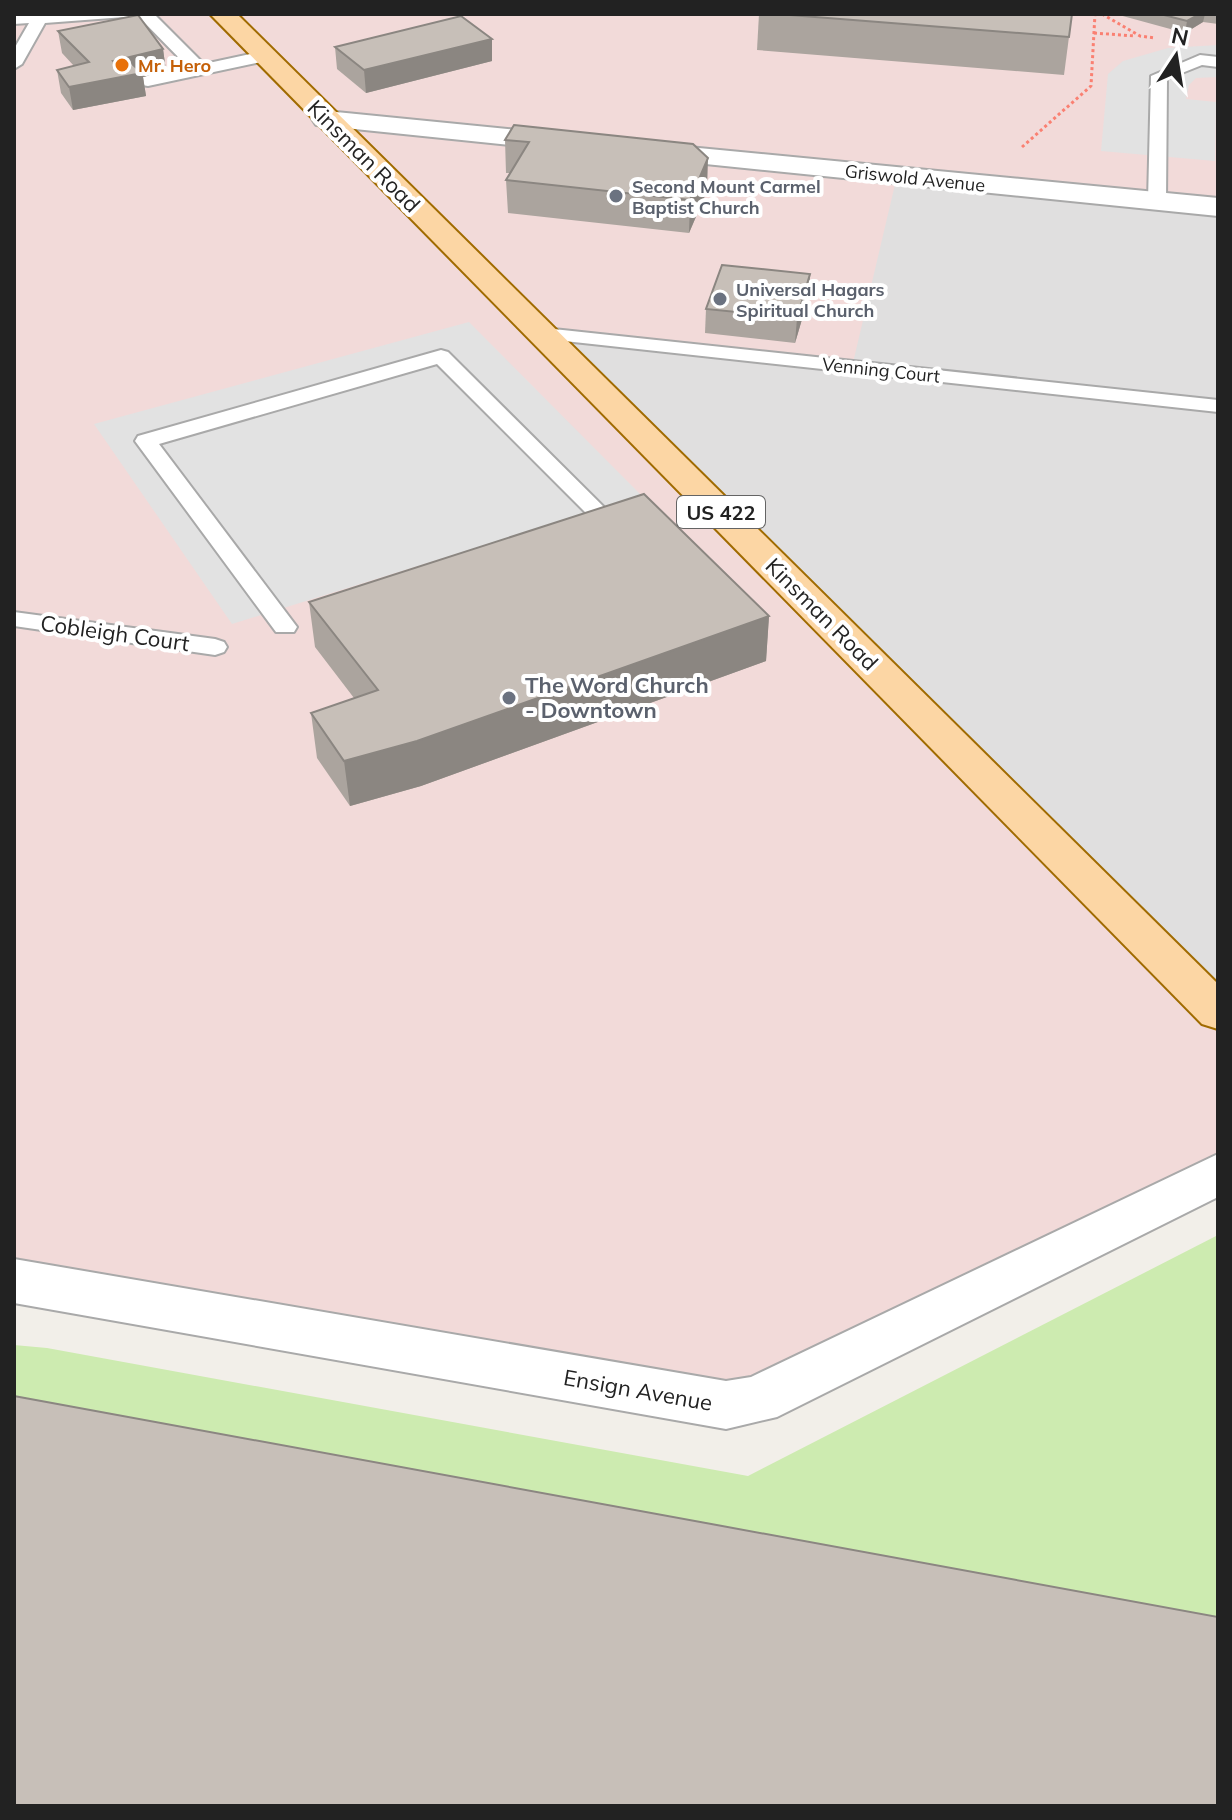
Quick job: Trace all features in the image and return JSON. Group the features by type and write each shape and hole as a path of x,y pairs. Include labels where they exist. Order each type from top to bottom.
{"main road":[{"name":"Kinsman Road","path":"228,15 326,119 1218,1012"}],"street":[{"path":"326,119 587,145"},
{"name":"Griswold Avenue","path":"618,148 1218,207"},
{"name":"Ensign Avenue","path":"14,1281 726,1405 758,1400 1218,1174"}],"lane":[{"path":"145,14 200,70"},
{"path":"14,19 122,15"},
{"path":"14,64 42,17"},
{"path":"148,81 264,56"},
{"path":"1157,201 1159,76 1200,60 1218,62"},
{"name":"Venning Court","path":"544,334 1218,406"},
{"path":"285,627 146,441 441,356 608,522"},
{"name":"Cobleigh Court","path":"14,619 215,647"}],"path":[{"path":"1012,157 1091,86 1095,14"},
{"path":"1094,33 1140,36"}],"shaded area":[{"path":"14,14 1218,14 1218,207 897,176 852,367 545,334 1218,1012 1218,1174 758,1400 14,1281"},
{"path":"1218,45 1218,77 1196,78 1189,85 1186,99 1216,102 1215,161 1101,151 1108,74 1123,61 1168,48"},
{"path":"897,176 1218,207 1218,1012 544,334"},
{"path":"469,322 642,496 232,624 94,424"}],"green space":[{"path":"1218,1235 1218,1661 14,1436 14,1345 47,1348 748,1476"}],"building":[{"path":"777,14 1072,14 1069,37"},
{"path":"1160,14 1200,14 1187,21"},
{"path":"138,15 163,49 113,61 116,64 131,63 142,73 69,87 57,70 89,62 58,31"},
{"path":"461,16 492,39 364,70 335,47"},
{"path":"514,125 693,144 708,158 690,200 506,180 529,142 505,140"},
{"path":"722,265 810,274 797,318 706,309"},
{"name":"The Word Church - Downtown","path":"644,494 769,616 417,741 344,761 311,713 378,690 309,602"},
{"path":"14,1396 1218,1617 1218,1806 14,1806"}],"place":[{"name":"Mr. Hero","path":"122,65"},
{"name":"Second Mount Carmel Baptist Church","path":"616,196"},
{"name":"Universal Hagars Spiritual Church","path":"720,299"},
{"name":"The Word Church - Downtown","path":"509,698"}]}
